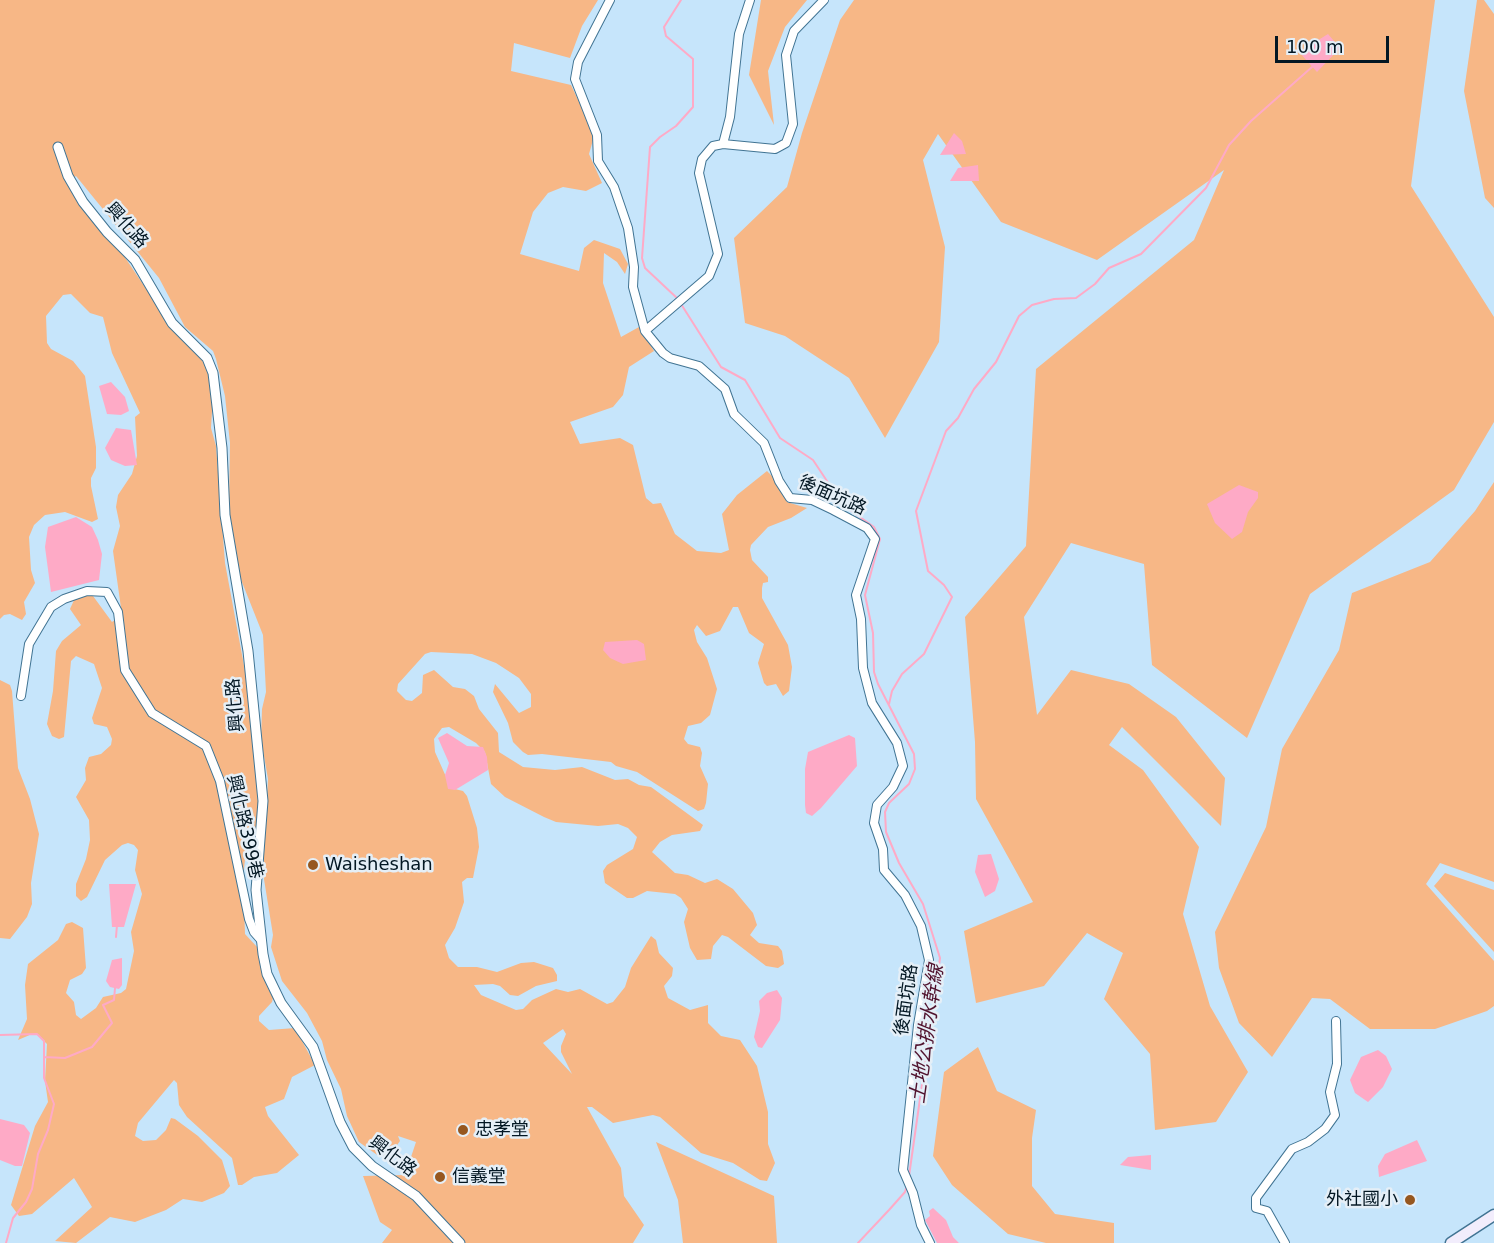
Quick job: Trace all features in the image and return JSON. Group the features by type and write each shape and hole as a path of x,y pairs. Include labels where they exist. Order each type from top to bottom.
{"main road":[{"path":"1451,1243 1494,1215"}],"street":[{"name":"後面坑路","path":"610,0 578,62 575,79 597,135 598,160 614,187 628,228 634,267 633,287 645,331 663,353 699,366 725,389 734,414 764,443 779,481 790,498 805,499 821,504 867,528 875,539 856,595 861,619 863,668 872,703 897,743 903,766 893,787 878,806 874,823 883,849 884,870 905,895 921,926 928,960 918,1025 904,1173 910,1185 921,1225 930,1243"},
{"path":"723,144 730,117 739,34 750,0"},
{"path":"645,331 709,276 718,254 699,173 702,159 714,146 723,144 775,149 786,143 793,124 786,55 794,31 824,0"},
{"name":"興化路","path":"58,147 68,176 83,202 107,232 135,260 172,323 207,358 213,373 221,431 226,524 248,651 257,770 263,801 256,890 261,940 271,985 313,1047 340,1122 353,1148 372,1166 416,1196 460,1243"},
{"name":"興化路399巷","path":"21,696 29,644 51,607 64,598 87,591 107,592 117,612 124,670 152,713 206,746 220,781 249,919 254,932 261,940"},
{"path":"1285,1243 1267,1211 1257,1208 1256,1197 1292,1149 1308,1142 1325,1129 1335,1115 1330,1092 1337,1064 1336,1021"}],"shaded area":[{"path":"0,0 598,0 582,26 570,58 514,43 511,71 571,85 590,125 593,140 589,154 602,183 586,191 563,187 548,193 533,212 520,254 579,271 584,248 594,240 620,249 628,264 625,274 617,262 604,253 603,283 621,337 639,327 654,351 629,367 623,395 613,407 570,422 580,444 620,438 633,445 646,498 653,504 661,503 675,534 697,551 721,553 729,550 722,514 737,495 767,471 778,482 787,502 807,508 791,518 768,527 751,545 750,550 752,560 768,577 768,582 763,583 762,598 788,645 792,667 789,691 783,696 776,684 767,686 764,683 758,663 764,644 749,633 738,607 733,607 720,631 706,636 697,625 694,630 697,642 707,658 717,689 710,715 701,723 688,726 684,739 688,744 700,747 702,753 700,766 708,784 704,809 698,811 637,772 616,766 611,762 542,754 528,755 523,752 513,742 508,723 493,692 495,684 519,713 531,707 531,694 519,678 496,663 472,654 431,652 425,654 398,684 397,691 406,700 412,701 422,693 423,675 434,670 453,687 465,689 474,696 479,709 498,733 499,752 523,767 555,770 582,767 615,780 628,779 639,785 651,787 703,825 700,831 672,835 660,842 652,852 675,873 688,875 705,883 717,879 733,889 753,913 757,925 750,935 759,943 778,946 782,951 784,964 778,968 766,966 728,937 722,935 713,946 711,959 697,960 690,948 684,922 688,909 681,898 675,894 647,891 633,898 627,898 605,883 603,871 607,865 633,849 637,837 628,828 618,824 598,826 556,822 544,817 505,797 491,784 485,752 476,743 449,727 442,728 434,739 435,752 451,788 463,791 467,796 477,828 479,847 473,878 467,878 462,882 464,902 455,928 445,945 449,958 458,967 477,967 497,972 521,963 534,962 553,968 557,981 536,986 518,996 510,995 500,986 493,984 474,985 481,995 516,1010 523,1009 532,1000 556,989 568,992 580,989 607,1004 613,1002 625,987 631,968 651,936 656,940 659,953 673,968 672,976 664,986 668,998 690,1010 708,1005 708,1023 721,1036 740,1040 757,1066 768,1112 768,1144 775,1163 767,1181 760,1180 733,1163 701,1153 660,1117 653,1115 613,1123 592,1107 587,1107 621,1168 624,1196 644,1225 633,1243 382,1243 392,1230 380,1222 363,1176 405,1175 416,1142 398,1136 400,1141 392,1152 380,1157 359,1142 347,1116 341,1089 327,1060 322,1041 307,1013 282,981 271,947 273,935 263,873 268,779 261,739 262,709 266,692 263,635 236,567 229,509 230,443 225,396 216,359 213,351 185,327 159,278 76,176 66,183 92,221 122,253 169,323 206,365 213,395 211,428 216,446 225,563 250,698 260,829 246,852 243,876 245,934 258,948 267,986 273,998 259,1016 259,1021 269,1030 295,1028 315,1065 292,1077 284,1099 265,1107 268,1116 299,1155 277,1173 254,1177 238,1185 232,1158 187,1117 179,1105 177,1083 174,1080 138,1123 135,1136 143,1141 156,1140 166,1130 171,1118 175,1119 198,1136 222,1160 230,1186 224,1193 202,1202 183,1199 166,1210 135,1222 110,1217 76,1243 55,1241 92,1207 74,1178 32,1214 19,1216 11,1205 35,1126 48,1102 45,1081 47,1044 37,1034 18,1040 27,1019 25,985 28,964 58,940 66,924 72,922 83,928 86,968 82,974 70,980 66,993 74,1002 76,1015 81,1019 96,1008 103,997 121,993 126,989 134,951 131,932 142,894 135,870 138,850 134,845 128,843 122,845 105,860 87,897 81,901 76,896 76,884 86,859 90,840 89,820 76,797 86,780 85,768 89,757 101,754 111,745 112,739 107,727 94,724 92,718 102,688 94,664 76,656 71,661 64,737 59,739 52,736 47,724 53,691 56,651 62,641 81,625 70,609 75,598 93,596 112,622 122,615 113,551 120,526 116,507 118,495 132,474 137,456 135,417 140,413 112,353 103,317 90,313 71,294 63,295 46,316 47,343 51,349 73,361 85,376 96,447 96,468 91,478 91,486 98,519 92,522 65,512 45,515 34,525 29,537 31,570 35,583 24,602 26,614 22,620 10,614 0,619","holes":["563,1029 566,1034 561,1052 572,1074 543,1043"]},
{"path":"761,0 807,0 785,27 768,71 774,125 749,75"},
{"path":"854,0 1435,0 1411,186 1494,317 1494,422 1454,490 1310,594 1247,738 1152,665 1144,564 1071,543 1024,617 1037,715 1071,670 1129,684 1176,717 1225,778 1221,826 1122,727 1109,745 1143,770 1199,847 1183,914 1210,1006 1248,1072 1216,1122 1155,1130 1150,1054 1104,999 1123,953 1087,933 1044,986 976,1003 964,931 1033,902 976,799 975,742 965,617 1026,546 1036,369 1194,240 1224,170 1097,260 1001,222 938,134 923,160 945,247 939,342 885,438 849,378 785,336 745,323 734,238 787,187 802,133 840,20"},
{"path":"1477,0 1484,0 1494,14 1494,208 1485,198 1464,91"},
{"path":"1328,34 1340,48 1317,72 1299,52"},
{"path":"954,133 962,141 966,154 940,155"},
{"path":"978,165 979,181 950,181 958,168"},
{"path":"111,382 125,397 129,411 121,415 107,414 99,386"},
{"path":"116,428 131,430 137,465 125,466 111,460 105,448"},
{"path":"1494,482 1494,882 1440,863 1426,884 1494,961 1494,1006 1487,1011 1435,1029 1370,1029 1330,999 1312,998 1272,1057 1239,1023 1219,968 1215,932 1266,827 1282,749 1339,650 1352,593 1430,562 1475,511"},
{"path":"1239,485 1258,492 1258,498 1248,512 1242,532 1232,539 1215,523 1207,504"},
{"path":"76,517 92,527 98,540 102,554 99,580 51,592 45,547 48,527"},
{"path":"637,640 644,644 646,660 623,664 610,658 603,650 605,642"},
{"path":"0,680 10,685 12,691 18,768 30,799 39,834 31,883 32,904 27,917 10,939 0,938"},
{"path":"447,733 467,746 483,747 487,757 488,770 455,790 448,789 445,775 449,763 438,738"},
{"path":"849,735 855,738 857,766 821,808 812,816 806,813 805,769 808,752"},
{"path":"991,854 999,879 995,891 985,897 975,872 978,855"},
{"path":"1445,873 1494,890 1494,952 1434,886"},
{"path":"109,884 136,884 124,927 112,927"},
{"path":"122,958 122,985 119,989 110,987 106,981 112,960"},
{"path":"777,990 782,998 780,1020 762,1048 758,1047 754,1037 760,1011 759,1001 767,993"},
{"path":"978,1047 997,1091 1036,1110 1032,1138 1032,1186 1055,1214 1114,1223 1114,1243 1046,1243 1008,1234 952,1185 933,1156 944,1072"},
{"path":"1378,1050 1386,1056 1392,1069 1383,1087 1368,1102 1355,1093 1350,1080 1361,1057"},
{"path":"0,1119 24,1125 30,1133 22,1166 15,1166 0,1160"},
{"path":"1417,1140 1427,1161 1379,1177 1378,1166 1385,1154"},
{"path":"656,1142 774,1196 777,1243 683,1243 678,1200"},
{"path":"1151,1155 1151,1170 1120,1165 1128,1157"},
{"path":"933,1208 946,1220 953,1237 959,1243 937,1243 925,1220 930,1216 929,1211"}],"waterway":[{"name":"土地公排水幹線","path":"678,299 645,268 642,258 650,147 676,126 693,107 693,59 666,36 664,27 681,0"},
{"path":"889,704 892,691 902,674 924,654 952,597 944,585 928,571 916,511 946,431 958,418 974,389 996,362 1019,316 1032,305 1054,299 1076,298 1095,284 1109,268 1141,254 1206,188 1229,145 1251,121 1312,67"},
{"name":"土地公排水幹線","path":"681,304 721,367 745,380 780,438 813,460 843,505 874,527 880,539 865,595 873,633 874,672 914,754 915,769 909,784 889,803 885,812 886,832 899,863 923,904 940,958 909,1176"},
{"path":"116,937 117,925"},
{"path":"44,1057 65,1058 92,1047 112,1023 103,1005 114,1000 115,988"},
{"path":"0,1035 37,1034 44,1041 44,1078 54,1104 48,1130 38,1154 32,1189 26,1202 13,1218 6,1243"},
{"name":"土地公排水幹線","path":"858,1243 905,1192 907,1185"}],"place":[{"name":"Waisheshan","path":"313,865"},
{"name":"忠孝堂","path":"463,1130"},
{"name":"信義堂","path":"440,1177"},
{"name":"外社國小","path":"1410,1200"}]}
